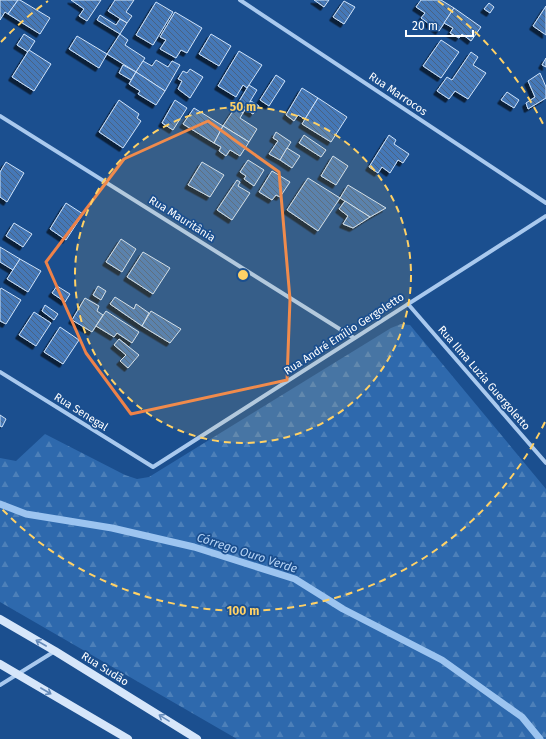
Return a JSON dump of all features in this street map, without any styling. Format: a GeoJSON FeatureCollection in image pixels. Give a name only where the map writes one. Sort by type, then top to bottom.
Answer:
{"type":"FeatureCollection","features":[{"type":"Feature","properties":{"kind":"street","name":"Rua Marrocos"},"geometry":{"type":"LineString","coordinates":[[240,0],[546,203]]}},
{"type":"Feature","properties":{"kind":"street","name":"Rua Mauritânia"},"geometry":{"type":"LineString","coordinates":[[0,116],[354,338]]}},
{"type":"Feature","properties":{"kind":"street","name":"Rua André Emílio Gergoletto"},"geometry":{"type":"LineString","coordinates":[[152,467],[546,216]]}},
{"type":"Feature","properties":{"kind":"street","name":"Rua Ilma Luzia Guergoletto"},"geometry":{"type":"LineString","coordinates":[[408,304],[546,463]]}},
{"type":"Feature","properties":{"kind":"street","name":"Rua Senegal"},"geometry":{"type":"LineString","coordinates":[[0,372],[152,467]]}},
{"type":"Feature","properties":{"kind":"street","name":"Rua Sudão"},"geometry":{"type":"LineString","coordinates":[[0,619],[55,651],[197,739]]}},
{"type":"Feature","properties":{"kind":"street"},"geometry":{"type":"LineString","coordinates":[[0,685],[55,651]]}},
{"type":"Feature","properties":{"kind":"street"},"geometry":{"type":"LineString","coordinates":[[0,664],[128,739]]}},
{"type":"Feature","properties":{"kind":"highlighted area"},"geometry":{"type":"Polygon","coordinates":[[[208,121],[279,172],[290,299],[287,380],[131,414],[86,353],[46,262],[124,159],[208,121]]]}},
{"type":"Feature","properties":{"kind":"green space"},"geometry":{"type":"Polygon","coordinates":[[[401,324],[410,325],[546,489],[546,739],[237,739],[0,602],[0,458],[16,461],[45,434],[125,475],[137,479],[149,477],[391,328],[401,324]]]}},
{"type":"Feature","properties":{"kind":"building"},"geometry":{"type":"Polygon","coordinates":[[[0,0],[18,0],[8,14],[5,12],[0,20],[0,0]]]}},
{"type":"Feature","properties":{"kind":"building"},"geometry":{"type":"Polygon","coordinates":[[[18,0],[50,18],[40,34],[8,14],[18,0]]]}},
{"type":"Feature","properties":{"kind":"building"},"geometry":{"type":"Polygon","coordinates":[[[71,0],[101,0],[87,21],[79,16],[84,9],[71,0]]]}},
{"type":"Feature","properties":{"kind":"building"},"geometry":{"type":"Polygon","coordinates":[[[115,0],[134,0],[126,12],[132,16],[127,23],[108,11],[115,0]]]}},
{"type":"Feature","properties":{"kind":"building"},"geometry":{"type":"Polygon","coordinates":[[[314,0],[329,0],[324,7],[314,0]]]}},
{"type":"Feature","properties":{"kind":"building"},"geometry":{"type":"Polygon","coordinates":[[[421,0],[441,0],[454,8],[439,31],[421,18],[425,13],[416,7],[421,0]]]}},
{"type":"Feature","properties":{"kind":"building"},"geometry":{"type":"Polygon","coordinates":[[[344,1],[355,7],[344,24],[333,17],[344,1]]]}},
{"type":"Feature","properties":{"kind":"building"},"geometry":{"type":"Polygon","coordinates":[[[156,2],[173,12],[153,45],[136,35],[156,2]]]}},
{"type":"Feature","properties":{"kind":"building"},"geometry":{"type":"Polygon","coordinates":[[[489,3],[494,7],[490,13],[484,9],[489,3]]]}},
{"type":"Feature","properties":{"kind":"building"},"geometry":{"type":"Polygon","coordinates":[[[546,6],[546,35],[533,26],[546,6]]]}},
{"type":"Feature","properties":{"kind":"building"},"geometry":{"type":"Polygon","coordinates":[[[454,8],[481,27],[471,41],[462,34],[459,38],[450,33],[453,28],[444,23],[454,8]]]}},
{"type":"Feature","properties":{"kind":"building"},"geometry":{"type":"Polygon","coordinates":[[[175,12],[202,28],[187,53],[181,50],[176,58],[160,49],[166,40],[160,37],[175,12]]]}},
{"type":"Feature","properties":{"kind":"building"},"geometry":{"type":"Polygon","coordinates":[[[100,15],[116,25],[120,19],[127,23],[120,34],[97,20],[100,15]]]}},
{"type":"Feature","properties":{"kind":"building"},"geometry":{"type":"Polygon","coordinates":[[[24,34],[35,41],[28,52],[17,45],[24,34]]]}},
{"type":"Feature","properties":{"kind":"building"},"geometry":{"type":"Polygon","coordinates":[[[120,34],[128,40],[125,45],[145,58],[136,72],[107,54],[120,34]]]}},
{"type":"Feature","properties":{"kind":"building"},"geometry":{"type":"Polygon","coordinates":[[[211,34],[231,46],[219,66],[199,54],[211,34]]]}},
{"type":"Feature","properties":{"kind":"building"},"geometry":{"type":"Polygon","coordinates":[[[77,36],[107,54],[99,68],[69,49],[77,36]]]}},
{"type":"Feature","properties":{"kind":"building"},"geometry":{"type":"Polygon","coordinates":[[[441,40],[459,52],[441,78],[423,66],[441,40]]]}},
{"type":"Feature","properties":{"kind":"building"},"geometry":{"type":"Polygon","coordinates":[[[29,50],[51,64],[34,91],[12,77],[29,50]]]}},
{"type":"Feature","properties":{"kind":"building"},"geometry":{"type":"Polygon","coordinates":[[[239,51],[262,65],[247,88],[243,85],[236,97],[218,86],[239,51]]]}},
{"type":"Feature","properties":{"kind":"building"},"geometry":{"type":"Polygon","coordinates":[[[471,52],[478,57],[473,65],[486,73],[468,99],[455,91],[449,99],[437,91],[447,77],[452,80],[471,52]]]}},
{"type":"Feature","properties":{"kind":"building"},"geometry":{"type":"Polygon","coordinates":[[[546,58],[546,67],[542,65],[546,58]]]}},
{"type":"Feature","properties":{"kind":"building"},"geometry":{"type":"Polygon","coordinates":[[[156,60],[168,67],[172,61],[180,65],[165,91],[136,72],[143,61],[152,66],[156,60]]]}},
{"type":"Feature","properties":{"kind":"building"},"geometry":{"type":"Polygon","coordinates":[[[123,65],[136,72],[131,80],[119,73],[123,65]]]}},
{"type":"Feature","properties":{"kind":"building"},"geometry":{"type":"Polygon","coordinates":[[[190,69],[203,77],[190,98],[178,89],[182,81],[178,79],[183,71],[187,73],[190,69]]]}},
{"type":"Feature","properties":{"kind":"building"},"geometry":{"type":"Polygon","coordinates":[[[136,72],[165,91],[156,105],[138,94],[140,91],[129,84],[136,72]]]}},
{"type":"Feature","properties":{"kind":"building"},"geometry":{"type":"Polygon","coordinates":[[[540,73],[546,87],[546,98],[528,109],[526,103],[535,97],[528,81],[540,73]]]}},
{"type":"Feature","properties":{"kind":"building"},"geometry":{"type":"Polygon","coordinates":[[[276,75],[285,81],[269,106],[260,100],[276,75]]]}},
{"type":"Feature","properties":{"kind":"building"},"geometry":{"type":"Polygon","coordinates":[[[249,85],[257,90],[243,113],[235,108],[249,85]]]}},
{"type":"Feature","properties":{"kind":"building"},"geometry":{"type":"Polygon","coordinates":[[[302,88],[318,98],[305,119],[298,115],[294,121],[286,115],[302,88]]]}},
{"type":"Feature","properties":{"kind":"building"},"geometry":{"type":"Polygon","coordinates":[[[507,92],[519,100],[514,108],[501,100],[507,92]]]}},
{"type":"Feature","properties":{"kind":"building"},"geometry":{"type":"Polygon","coordinates":[[[318,98],[347,117],[331,142],[302,124],[318,98]]]}},
{"type":"Feature","properties":{"kind":"building"},"geometry":{"type":"Polygon","coordinates":[[[119,100],[139,114],[137,118],[141,121],[123,148],[99,132],[119,100]]]}},
{"type":"Feature","properties":{"kind":"building"},"geometry":{"type":"Polygon","coordinates":[[[175,100],[187,108],[173,130],[162,123],[175,100]]]}},
{"type":"Feature","properties":{"kind":"building"},"geometry":{"type":"Polygon","coordinates":[[[251,101],[259,106],[253,114],[245,109],[251,101]]]}},
{"type":"Feature","properties":{"kind":"building"},"geometry":{"type":"Polygon","coordinates":[[[194,108],[223,126],[214,143],[183,124],[194,108]]]}},
{"type":"Feature","properties":{"kind":"building"},"geometry":{"type":"Polygon","coordinates":[[[235,108],[243,113],[240,118],[257,129],[249,142],[223,126],[235,108]]]}},
{"type":"Feature","properties":{"kind":"building"},"geometry":{"type":"Polygon","coordinates":[[[223,126],[249,142],[240,156],[230,150],[226,156],[219,151],[221,147],[214,143],[223,126]]]}},
{"type":"Feature","properties":{"kind":"building"},"geometry":{"type":"Polygon","coordinates":[[[276,132],[291,142],[280,160],[269,154],[278,141],[273,138],[276,132]]]}},
{"type":"Feature","properties":{"kind":"building"},"geometry":{"type":"Polygon","coordinates":[[[304,135],[326,150],[321,157],[299,143],[304,135]]]}},
{"type":"Feature","properties":{"kind":"building"},"geometry":{"type":"Polygon","coordinates":[[[389,135],[396,140],[394,144],[409,154],[403,163],[398,160],[390,173],[382,167],[378,173],[369,167],[389,135]]]}},
{"type":"Feature","properties":{"kind":"building"},"geometry":{"type":"Polygon","coordinates":[[[287,148],[300,156],[292,168],[280,160],[287,148]]]}},
{"type":"Feature","properties":{"kind":"building"},"geometry":{"type":"Polygon","coordinates":[[[333,156],[348,166],[336,185],[321,176],[333,156]]]}},
{"type":"Feature","properties":{"kind":"building"},"geometry":{"type":"Polygon","coordinates":[[[248,160],[264,170],[254,186],[244,179],[246,176],[240,172],[248,160]]]}},
{"type":"Feature","properties":{"kind":"building"},"geometry":{"type":"Polygon","coordinates":[[[6,162],[24,173],[7,202],[0,197],[0,172],[6,162]]]}},
{"type":"Feature","properties":{"kind":"building"},"geometry":{"type":"Polygon","coordinates":[[[202,162],[224,175],[210,197],[188,185],[202,162]]]}},
{"type":"Feature","properties":{"kind":"building"},"geometry":{"type":"Polygon","coordinates":[[[272,171],[290,182],[280,197],[276,195],[272,200],[259,192],[272,171]]]}},
{"type":"Feature","properties":{"kind":"building"},"geometry":{"type":"Polygon","coordinates":[[[308,178],[340,198],[318,231],[287,210],[308,178]]]}},
{"type":"Feature","properties":{"kind":"building"},"geometry":{"type":"Polygon","coordinates":[[[237,180],[240,182],[238,186],[250,193],[232,220],[217,210],[237,180]]]}},
{"type":"Feature","properties":{"kind":"building"},"geometry":{"type":"Polygon","coordinates":[[[348,185],[386,208],[370,217],[340,198],[348,185]]]}},
{"type":"Feature","properties":{"kind":"building"},"geometry":{"type":"Polygon","coordinates":[[[345,201],[370,217],[353,228],[343,224],[348,216],[339,209],[345,201]]]}},
{"type":"Feature","properties":{"kind":"building"},"geometry":{"type":"Polygon","coordinates":[[[66,203],[83,214],[66,240],[50,229],[66,203]]]}},
{"type":"Feature","properties":{"kind":"building"},"geometry":{"type":"Polygon","coordinates":[[[14,223],[32,234],[23,247],[6,236],[14,223]]]}},
{"type":"Feature","properties":{"kind":"building"},"geometry":{"type":"Polygon","coordinates":[[[121,239],[136,249],[122,272],[106,262],[121,239]]]}},
{"type":"Feature","properties":{"kind":"building"},"geometry":{"type":"Polygon","coordinates":[[[0,247],[20,259],[13,270],[0,262],[0,247]]]}},
{"type":"Feature","properties":{"kind":"building"},"geometry":{"type":"Polygon","coordinates":[[[143,252],[170,268],[153,294],[127,277],[143,252]]]}},
{"type":"Feature","properties":{"kind":"building"},"geometry":{"type":"Polygon","coordinates":[[[20,259],[41,271],[28,292],[7,279],[20,259]]]}},
{"type":"Feature","properties":{"kind":"building"},"geometry":{"type":"Polygon","coordinates":[[[57,286],[70,294],[65,302],[52,293],[57,286]]]}},
{"type":"Feature","properties":{"kind":"building"},"geometry":{"type":"Polygon","coordinates":[[[98,286],[106,291],[101,300],[93,295],[98,286]]]}},
{"type":"Feature","properties":{"kind":"building"},"geometry":{"type":"Polygon","coordinates":[[[1,288],[21,300],[6,324],[0,321],[1,288]]]}},
{"type":"Feature","properties":{"kind":"building"},"geometry":{"type":"Polygon","coordinates":[[[115,297],[134,309],[136,304],[149,313],[142,326],[110,304],[115,297]]]}},
{"type":"Feature","properties":{"kind":"building"},"geometry":{"type":"Polygon","coordinates":[[[85,298],[99,306],[97,311],[103,315],[92,332],[72,320],[85,298]]]}},
{"type":"Feature","properties":{"kind":"building"},"geometry":{"type":"Polygon","coordinates":[[[45,305],[58,314],[54,320],[42,311],[45,305]]]}},
{"type":"Feature","properties":{"kind":"building"},"geometry":{"type":"Polygon","coordinates":[[[106,311],[139,332],[132,343],[117,333],[114,337],[96,326],[106,311]]]}},
{"type":"Feature","properties":{"kind":"building"},"geometry":{"type":"Polygon","coordinates":[[[151,311],[181,329],[170,343],[142,326],[151,311]]]}},
{"type":"Feature","properties":{"kind":"building"},"geometry":{"type":"Polygon","coordinates":[[[34,312],[51,323],[36,346],[19,335],[34,312]]]}},
{"type":"Feature","properties":{"kind":"building"},"geometry":{"type":"Polygon","coordinates":[[[60,327],[79,340],[63,364],[44,352],[60,327]]]}},
{"type":"Feature","properties":{"kind":"building"},"geometry":{"type":"Polygon","coordinates":[[[119,339],[139,355],[128,368],[120,361],[126,355],[114,345],[119,339]]]}},
{"type":"Feature","properties":{"kind":"building"},"geometry":{"type":"Polygon","coordinates":[[[0,415],[6,419],[2,427],[0,426],[0,415]]]}},
{"type":"Feature","properties":{"kind":"waterway","name":"Córrego Ouro Verde"},"geometry":{"type":"LineString","coordinates":[[0,504],[26,514],[112,528],[194,547],[295,579],[343,609],[442,660],[522,717],[540,739]]}}]}
